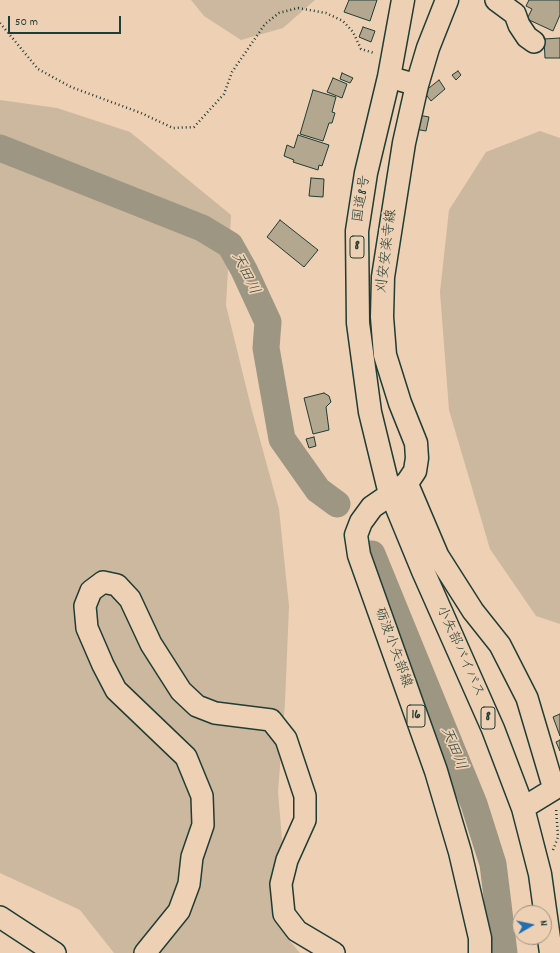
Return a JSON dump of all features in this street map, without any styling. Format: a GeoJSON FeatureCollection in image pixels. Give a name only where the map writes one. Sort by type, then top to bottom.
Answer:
{"type":"FeatureCollection","features":[{"type":"Feature","properties":{"kind":"main road","name":"国道8号"},"geometry":{"type":"LineString","coordinates":[[399,488],[370,412],[358,323],[356,276],[357,231],[366,173],[404,0]]}},
{"type":"Feature","properties":{"kind":"main road","name":"刈安安楽寺線"},"geometry":{"type":"LineString","coordinates":[[399,488],[415,471],[417,458],[416,443],[400,403],[385,355],[382,317],[385,262],[404,143],[417,85],[428,48],[447,0]]}},
{"type":"Feature","properties":{"kind":"main road","name":"小矢部バイパス"},"geometry":{"type":"LineString","coordinates":[[399,488],[423,571],[493,728],[523,808],[540,874],[551,953]]}},
{"type":"Feature","properties":{"kind":"main road","name":"砺波小矢部線"},"geometry":{"type":"LineString","coordinates":[[399,488],[372,507],[361,522],[356,535],[359,555],[436,771],[460,852],[480,938],[480,953]]}},
{"type":"Feature","properties":{"kind":"street"},"geometry":{"type":"LineString","coordinates":[[496,0],[515,14],[519,25],[527,37],[534,42]]}},
{"type":"Feature","properties":{"kind":"street"},"geometry":{"type":"LineString","coordinates":[[390,68],[417,85]]}},
{"type":"Feature","properties":{"kind":"street"},"geometry":{"type":"LineString","coordinates":[[399,488],[438,556],[473,611],[500,645],[527,698],[554,789],[523,808]]}},
{"type":"Feature","properties":{"kind":"street"},"geometry":{"type":"LineString","coordinates":[[145,953],[179,911],[184,898],[189,884],[192,857],[203,825],[202,796],[186,757],[116,690],[104,665],[87,628],[86,606],[91,591],[103,582],[117,586],[130,599],[151,644],[181,691],[197,706],[215,713],[271,720],[286,739],[305,796],[305,820],[287,860],[280,884],[284,914],[297,931],[334,953]]}},
{"type":"Feature","properties":{"kind":"street"},"geometry":{"type":"LineString","coordinates":[[0,917],[56,953]]}},
{"type":"Feature","properties":{"kind":"path"},"geometry":{"type":"LineString","coordinates":[[0,23],[38,69],[71,87],[142,113],[173,128],[194,127],[224,94],[232,72],[265,24],[279,13],[298,8],[326,13],[343,21],[353,32],[361,49],[390,68]]}},
{"type":"Feature","properties":{"kind":"path"},"geometry":{"type":"LineString","coordinates":[[552,853],[558,837],[554,789]]}},
{"type":"Feature","properties":{"kind":"shaded area"},"geometry":{"type":"Polygon","coordinates":[[[191,0],[315,0],[283,28],[241,40],[204,16],[191,0]]]}},
{"type":"Feature","properties":{"kind":"shaded area"},"geometry":{"type":"Polygon","coordinates":[[[0,100],[57,108],[130,132],[231,215],[226,305],[251,407],[279,509],[289,606],[285,703],[278,792],[289,940],[300,953],[114,953],[80,910],[0,873],[0,100]]]}},
{"type":"Feature","properties":{"kind":"shaded area"},"geometry":{"type":"Polygon","coordinates":[[[540,131],[560,138],[560,624],[536,616],[490,549],[449,410],[440,292],[449,210],[486,152],[540,131]]]}},
{"type":"Feature","properties":{"kind":"building"},"geometry":{"type":"Polygon","coordinates":[[[349,0],[377,0],[370,21],[344,12],[349,0]]]}},
{"type":"Feature","properties":{"kind":"building"},"geometry":{"type":"Polygon","coordinates":[[[529,0],[560,0],[560,15],[553,31],[527,19],[532,9],[526,6],[529,0]]]}},
{"type":"Feature","properties":{"kind":"building"},"geometry":{"type":"Polygon","coordinates":[[[363,27],[375,31],[371,42],[359,37],[363,27]]]}},
{"type":"Feature","properties":{"kind":"building"},"geometry":{"type":"Polygon","coordinates":[[[560,38],[560,58],[545,58],[544,39],[560,38]]]}},
{"type":"Feature","properties":{"kind":"building"},"geometry":{"type":"Polygon","coordinates":[[[458,71],[461,75],[456,80],[452,75],[458,71]]]}},
{"type":"Feature","properties":{"kind":"building"},"geometry":{"type":"Polygon","coordinates":[[[342,73],[353,78],[350,83],[340,79],[342,73]]]}},
{"type":"Feature","properties":{"kind":"building"},"geometry":{"type":"Polygon","coordinates":[[[333,78],[347,84],[342,98],[327,92],[333,78]]]}},
{"type":"Feature","properties":{"kind":"building"},"geometry":{"type":"Polygon","coordinates":[[[439,80],[445,89],[431,101],[424,92],[439,80]]]}},
{"type":"Feature","properties":{"kind":"building"},"geometry":{"type":"Polygon","coordinates":[[[313,90],[336,97],[332,112],[335,113],[332,123],[329,123],[323,141],[300,134],[313,90]]]}},
{"type":"Feature","properties":{"kind":"building"},"geometry":{"type":"Polygon","coordinates":[[[418,115],[429,117],[426,131],[415,129],[418,115]]]}},
{"type":"Feature","properties":{"kind":"building"},"geometry":{"type":"Polygon","coordinates":[[[298,135],[329,145],[322,166],[319,165],[318,170],[293,162],[294,160],[284,156],[287,145],[294,148],[298,135]]]}},
{"type":"Feature","properties":{"kind":"building"},"geometry":{"type":"Polygon","coordinates":[[[311,178],[324,179],[323,197],[309,196],[311,178]]]}},
{"type":"Feature","properties":{"kind":"building"},"geometry":{"type":"Polygon","coordinates":[[[280,220],[318,250],[304,267],[267,237],[280,220]]]}},
{"type":"Feature","properties":{"kind":"building"},"geometry":{"type":"Polygon","coordinates":[[[324,393],[329,396],[331,402],[326,407],[329,430],[313,434],[304,398],[324,393]]]}},
{"type":"Feature","properties":{"kind":"building"},"geometry":{"type":"Polygon","coordinates":[[[314,437],[316,446],[309,448],[306,439],[314,437]]]}},
{"type":"Feature","properties":{"kind":"building"},"geometry":{"type":"Polygon","coordinates":[[[560,714],[560,736],[553,717],[560,714]]]}},
{"type":"Feature","properties":{"kind":"building"},"geometry":{"type":"Polygon","coordinates":[[[560,740],[560,751],[556,742],[560,740]]]}},
{"type":"Feature","properties":{"kind":"waterway","name":"天田川"},"geometry":{"type":"LineString","coordinates":[[0,148],[202,228],[230,245],[244,270],[268,322],[266,348],[282,439],[318,490],[337,504]]}},
{"type":"Feature","properties":{"kind":"waterway","name":"天田川"},"geometry":{"type":"LineString","coordinates":[[372,554],[474,804],[493,864],[504,953]]}}]}
